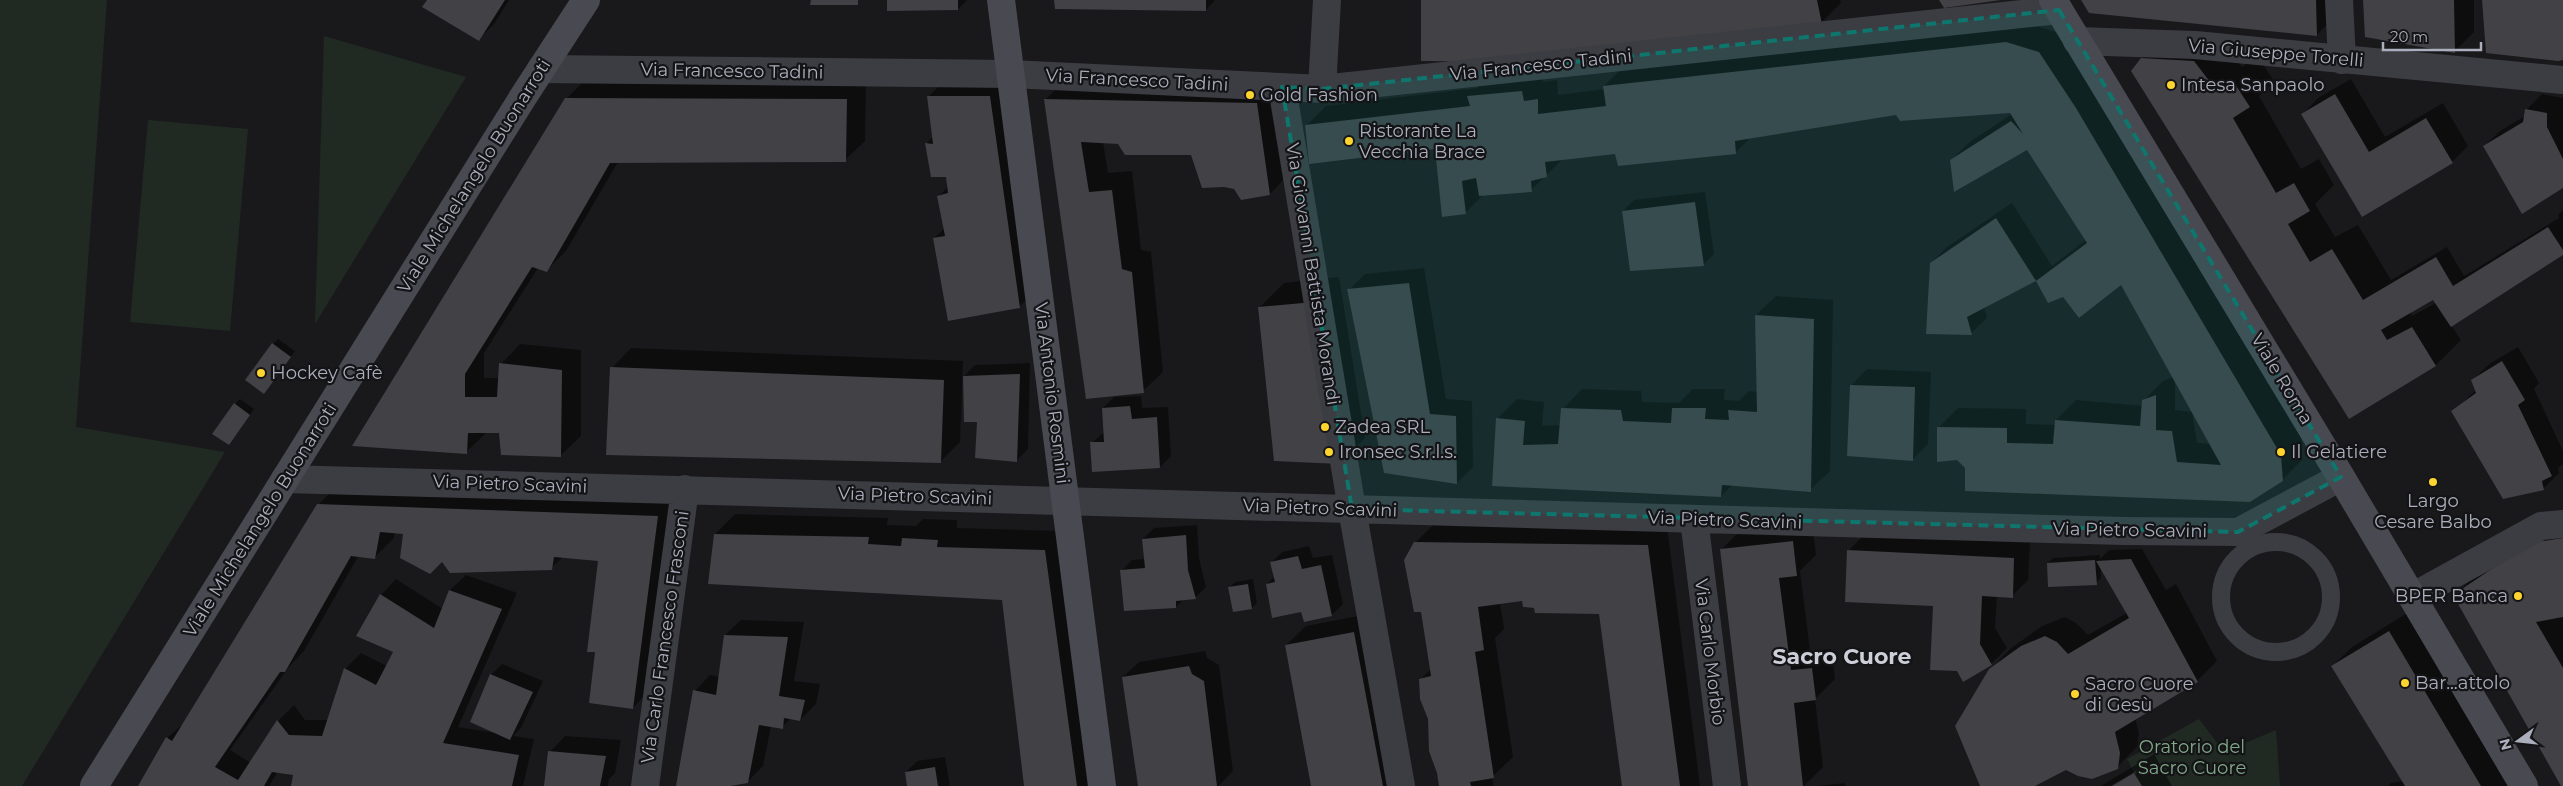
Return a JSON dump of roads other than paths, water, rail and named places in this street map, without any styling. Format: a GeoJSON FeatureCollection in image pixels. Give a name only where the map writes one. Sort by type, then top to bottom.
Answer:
{"type":"FeatureCollection","features":[{"type":"Feature","properties":{"kind":"street","name":"Viale Michelangelo Buonarroti"},"geometry":{"type":"LineString","coordinates":[[94,786],[586,0]]}},
{"type":"Feature","properties":{"kind":"street","name":"Via Antonio Rosmini"},"geometry":{"type":"LineString","coordinates":[[1001,0],[1102,786]]}},
{"type":"Feature","properties":{"kind":"street"},"geometry":{"type":"LineString","coordinates":[[1322,89],[1327,0]]}},
{"type":"Feature","properties":{"kind":"street"},"geometry":{"type":"LineString","coordinates":[[2339,0],[2342,60]]}},
{"type":"Feature","properties":{"kind":"street","name":"Via Francesco Tadini"},"geometry":{"type":"LineString","coordinates":[[542,69],[1011,74],[1322,89],[2056,5]]}},
{"type":"Feature","properties":{"kind":"street","name":"Viale Roma"},"geometry":{"type":"LineString","coordinates":[[2056,5],[2341,477],[2524,786]]}},
{"type":"Feature","properties":{"kind":"street","name":"Via Giuseppe Torelli"},"geometry":{"type":"LineString","coordinates":[[2078,41],[2195,45],[2563,80]]}},
{"type":"Feature","properties":{"kind":"street","name":"Via Giovanni Battista Morandi"},"geometry":{"type":"LineString","coordinates":[[1282,87],[1352,509],[1401,786]]}},
{"type":"Feature","properties":{"kind":"street","name":"Via Pietro Scavini"},"geometry":{"type":"LineString","coordinates":[[285,479],[2124,531],[2241,542],[2341,477]]}},
{"type":"Feature","properties":{"kind":"street","name":"Via Carlo Francesco Frasconi"},"geometry":{"type":"LineString","coordinates":[[646,786],[685,489]]}},
{"type":"Feature","properties":{"kind":"street","name":"Via Carlo Morbio"},"geometry":{"type":"LineString","coordinates":[[1694,519],[1728,786]]}},
{"type":"Feature","properties":{"kind":"street"},"geometry":{"type":"LineString","coordinates":[[2412,597],[2541,526],[2563,524]]}},
{"type":"Feature","properties":{"kind":"lane"},"geometry":{"type":"LineString","coordinates":[[2241,542],[2260,544],[2280,542],[2298,546],[2314,557],[2326,572],[2331,591],[2330,610],[2322,627],[2309,641],[2292,650],[2275,652],[2258,649],[2243,641],[2231,629],[2224,614],[2221,596],[2224,580],[2241,542]]}},
{"type":"Feature","properties":{"kind":"place","name":"Intesa Sanpaolo"},"geometry":{"type":"Point","coordinates":[2171,85]}},
{"type":"Feature","properties":{"kind":"place","name":"Gold Fashion"},"geometry":{"type":"Point","coordinates":[1250,95]}},
{"type":"Feature","properties":{"kind":"place","name":"Ristorante La Vecchia Brace"},"geometry":{"type":"Point","coordinates":[1349,141]}},
{"type":"Feature","properties":{"kind":"place","name":"Hockey Cafè"},"geometry":{"type":"Point","coordinates":[261,373]}},
{"type":"Feature","properties":{"kind":"place","name":"Zadea SRL"},"geometry":{"type":"Point","coordinates":[1325,427]}},
{"type":"Feature","properties":{"kind":"place","name":"Ironsec S.r.l.s."},"geometry":{"type":"Point","coordinates":[1329,452]}},
{"type":"Feature","properties":{"kind":"place","name":"Il Gelatiere"},"geometry":{"type":"Point","coordinates":[2281,452]}},
{"type":"Feature","properties":{"kind":"place","name":"Largo Cesare Balbo"},"geometry":{"type":"Point","coordinates":[2433,482]}},
{"type":"Feature","properties":{"kind":"place","name":"BPER Banca"},"geometry":{"type":"Point","coordinates":[2518,596]}},
{"type":"Feature","properties":{"kind":"place","name":"Bar...attolo"},"geometry":{"type":"Point","coordinates":[2405,683]}},
{"type":"Feature","properties":{"kind":"place","name":"Sacro Cuore di Gesù"},"geometry":{"type":"Point","coordinates":[2075,694]}},
{"type":"Feature","properties":{"kind":"district","name":"Sacro Cuore"},"geometry":{"type":"Point","coordinates":[1842,656]}},
{"type":"Feature","properties":{"kind":"park label","name":"Oratorio del Sacro Cuore"},"geometry":{"type":"Point","coordinates":[2192,758]}}]}
